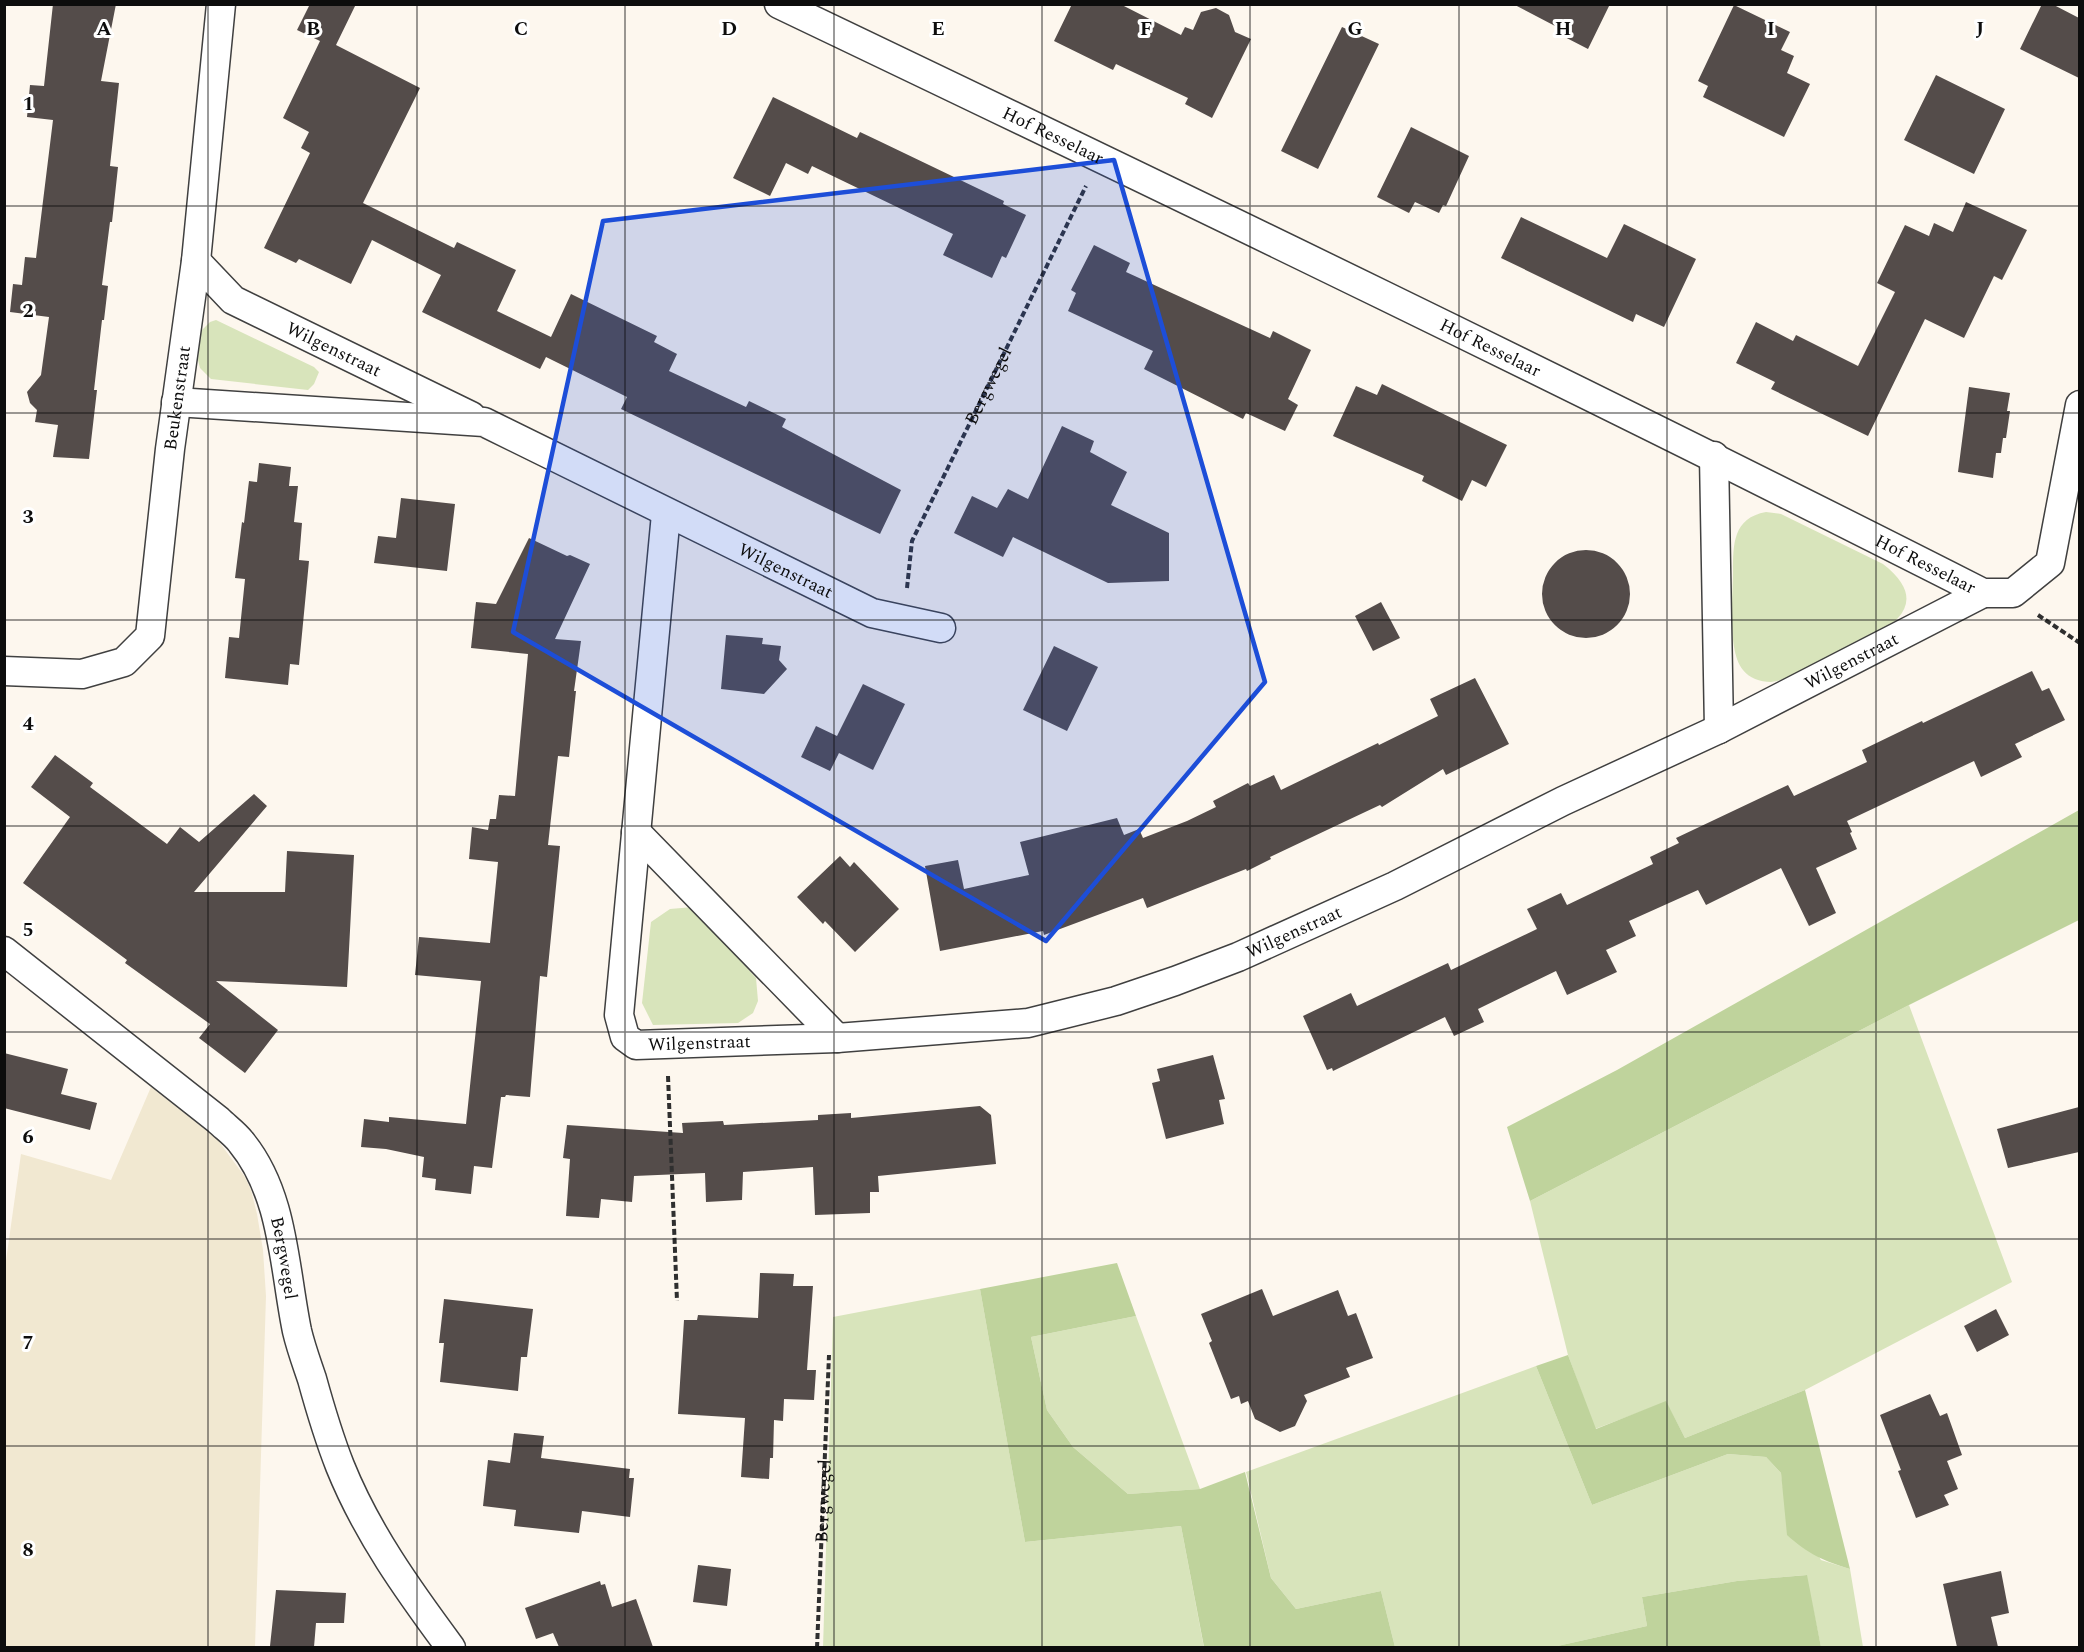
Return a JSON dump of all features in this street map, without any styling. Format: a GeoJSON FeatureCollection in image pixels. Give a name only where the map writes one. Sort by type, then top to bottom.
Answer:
{"type":"FeatureCollection","features":[{"type":"Feature","properties":{"kind":"street","name":"Beukenstraat"},"geometry":{"type":"LineString","coordinates":[[4,671],[82,674],[124,662],[150,636],[176,402],[196,261],[221,4]]}},
{"type":"Feature","properties":{"kind":"street","name":"Hof Resselaar"},"geometry":{"type":"LineString","coordinates":[[779,4],[1100,157],[1714,456],[1983,593],[2013,593]]}},
{"type":"Feature","properties":{"kind":"street","name":"Wilgenstraat"},"geometry":{"type":"LineString","coordinates":[[196,261],[233,300],[484,422],[666,514],[872,613],[941,628]]}},
{"type":"Feature","properties":{"kind":"street","name":"Wilgenstraat"},"geometry":{"type":"LineString","coordinates":[[176,402],[484,422]]}},
{"type":"Feature","properties":{"kind":"street"},"geometry":{"type":"LineString","coordinates":[[2013,593],[2050,563],[2079,405]]}},
{"type":"Feature","properties":{"kind":"street"},"geometry":{"type":"LineString","coordinates":[[1714,456],[1719,729]]}},
{"type":"Feature","properties":{"kind":"street","name":"Wilgenstraat"},"geometry":{"type":"LineString","coordinates":[[666,514],[620,1015],[625,1037],[636,1045],[837,1038],[1028,1023],[1116,1001],[1238,957],[1395,886],[1563,801],[1719,729],[1983,593]]}},
{"type":"Feature","properties":{"kind":"street"},"geometry":{"type":"LineString","coordinates":[[636,832],[837,1038]]}},
{"type":"Feature","properties":{"kind":"street","name":"Bergwegel"},"geometry":{"type":"LineString","coordinates":[[4,951],[218,1120],[241,1140],[256,1163],[269,1191],[277,1220],[298,1334],[340,1466],[363,1518],[404,1585],[451,1647]]}},
{"type":"Feature","properties":{"kind":"path","name":"Bergwegel"},"geometry":{"type":"LineString","coordinates":[[904,621],[912,541],[1100,157]]}},
{"type":"Feature","properties":{"kind":"path"},"geometry":{"type":"LineString","coordinates":[[2013,593],[2028,608],[2079,643]]}},
{"type":"Feature","properties":{"kind":"path"},"geometry":{"type":"LineString","coordinates":[[667,1045],[677,1301]]}},
{"type":"Feature","properties":{"kind":"path","name":"Bergwegel"},"geometry":{"type":"LineString","coordinates":[[816,1647],[829,1355]]}},
{"type":"Feature","properties":{"kind":"highlighted area"},"geometry":{"type":"Polygon","coordinates":[[[1114,160],[1265,682],[1046,941],[513,632],[603,221],[1114,160]]]}},
{"type":"Feature","properties":{"kind":"shaded area"},"geometry":{"type":"Polygon","coordinates":[[[151,1087],[217,1139],[245,1177],[257,1214],[263,1250],[266,1296],[255,1647],[5,1647],[4,1275],[21,1154],[111,1180],[151,1087]]]}},
{"type":"Feature","properties":{"kind":"green space"},"geometry":{"type":"Polygon","coordinates":[[[216,320],[314,367],[319,372],[314,384],[308,390],[211,379],[200,368],[198,360],[201,331],[210,322],[216,320]]]}},
{"type":"Feature","properties":{"kind":"green space"},"geometry":{"type":"Polygon","coordinates":[[[1766,512],[1781,514],[1883,564],[1900,581],[1906,596],[1904,610],[1894,622],[1880,632],[1793,675],[1771,682],[1755,679],[1743,670],[1735,650],[1732,623],[1734,552],[1737,534],[1747,520],[1766,512]]]}},
{"type":"Feature","properties":{"kind":"green space"},"geometry":{"type":"Polygon","coordinates":[[[2079,810],[2079,920],[1530,1201],[1507,1127],[1617,1070],[2079,810]]]}},
{"type":"Feature","properties":{"kind":"green space"},"geometry":{"type":"Polygon","coordinates":[[[693,907],[756,978],[758,1001],[753,1013],[738,1023],[653,1025],[642,1003],[651,922],[670,909],[693,907]]]}},
{"type":"Feature","properties":{"kind":"green space"},"geometry":{"type":"Polygon","coordinates":[[[1909,1005],[2012,1282],[1805,1390],[1685,1438],[1666,1402],[1595,1429],[1568,1355],[1530,1201],[1909,1005]]]}},
{"type":"Feature","properties":{"kind":"green space"},"geometry":{"type":"Polygon","coordinates":[[[1117,1263],[1136,1316],[1031,1337],[1047,1410],[1073,1447],[1128,1494],[1200,1489],[1245,1472],[1271,1578],[1296,1609],[1381,1591],[1395,1647],[1204,1647],[1181,1526],[1025,1542],[980,1289],[1117,1263]]]}},
{"type":"Feature","properties":{"kind":"green space"},"geometry":{"type":"Polygon","coordinates":[[[980,1289],[1025,1542],[1181,1526],[1204,1648],[823,1648],[833,1317],[980,1289]]]}},
{"type":"Feature","properties":{"kind":"green space"},"geometry":{"type":"Polygon","coordinates":[[[1136,1316],[1200,1489],[1128,1494],[1073,1447],[1047,1410],[1031,1337],[1136,1316]]]}},
{"type":"Feature","properties":{"kind":"green space"},"geometry":{"type":"Polygon","coordinates":[[[1568,1355],[1596,1429],[1666,1401],[1685,1438],[1805,1390],[1850,1569],[1817,1556],[1787,1535],[1781,1473],[1766,1457],[1728,1454],[1592,1505],[1536,1366],[1568,1355]]]}},
{"type":"Feature","properties":{"kind":"green space"},"geometry":{"type":"Polygon","coordinates":[[[1536,1366],[1592,1505],[1728,1454],[1766,1457],[1781,1473],[1784,1495],[1821,1560],[1850,1569],[1863,1647],[1821,1647],[1806,1575],[1737,1581],[1642,1597],[1647,1626],[1553,1647],[1395,1647],[1381,1591],[1296,1609],[1271,1578],[1246,1472],[1536,1366]]]}},
{"type":"Feature","properties":{"kind":"green space"},"geometry":{"type":"Polygon","coordinates":[[[1807,1575],[1821,1647],[1553,1647],[1647,1626],[1642,1597],[1737,1581],[1807,1575]]]}},
{"type":"Feature","properties":{"kind":"building"},"geometry":{"type":"Polygon","coordinates":[[[53,4],[116,4],[101,81],[119,83],[110,166],[118,167],[102,285],[108,286],[94,390],[97,390],[89,459],[53,457],[58,425],[35,422],[37,410],[30,403],[27,392],[41,375],[49,317],[10,312],[13,284],[22,285],[25,257],[36,258],[53,120],[27,117],[30,85],[44,86],[53,4]]]}},
{"type":"Feature","properties":{"kind":"building"},"geometry":{"type":"Polygon","coordinates":[[[310,4],[356,4],[336,45],[420,88],[363,203],[454,248],[457,242],[516,270],[497,311],[551,337],[571,294],[657,336],[654,342],[677,354],[669,371],[746,407],[749,401],[786,419],[782,427],[901,490],[880,534],[621,409],[627,397],[546,357],[540,369],[422,312],[441,275],[372,240],[351,284],[299,259],[296,263],[264,248],[310,153],[301,148],[309,132],[283,118],[320,41],[297,30],[310,4]]]}},
{"type":"Feature","properties":{"kind":"building"},"geometry":{"type":"Polygon","coordinates":[[[1072,4],[1120,4],[1181,35],[1185,27],[1193,30],[1201,12],[1216,8],[1229,15],[1235,32],[1251,39],[1212,118],[1185,104],[1188,98],[1116,64],[1113,70],[1054,41],[1072,4]]]}},
{"type":"Feature","properties":{"kind":"building"},"geometry":{"type":"Polygon","coordinates":[[[1513,4],[1610,4],[1588,49],[1555,32],[1557,27],[1513,4]]]}},
{"type":"Feature","properties":{"kind":"building"},"geometry":{"type":"Polygon","coordinates":[[[2042,4],[2052,4],[2079,18],[2079,78],[2020,49],[2042,4]]]}},
{"type":"Feature","properties":{"kind":"building"},"geometry":{"type":"Polygon","coordinates":[[[1734,5],[1790,32],[1781,50],[1794,56],[1787,73],[1810,84],[1784,137],[1703,97],[1708,86],[1698,81],[1734,5]]]}},
{"type":"Feature","properties":{"kind":"building"},"geometry":{"type":"Polygon","coordinates":[[[1342,27],[1379,44],[1318,169],[1281,151],[1342,27]]]}},
{"type":"Feature","properties":{"kind":"building"},"geometry":{"type":"Polygon","coordinates":[[[1936,75],[2005,109],[1974,174],[1904,140],[1936,75]]]}},
{"type":"Feature","properties":{"kind":"building"},"geometry":{"type":"Polygon","coordinates":[[[773,97],[857,138],[860,132],[1004,201],[1003,204],[1026,215],[1006,258],[1002,256],[992,278],[943,255],[953,234],[812,166],[808,174],[786,163],[770,196],[733,178],[773,97]]]}},
{"type":"Feature","properties":{"kind":"building"},"geometry":{"type":"Polygon","coordinates":[[[1411,127],[1469,156],[1446,206],[1443,205],[1439,213],[1415,202],[1409,213],[1377,197],[1411,127]]]}},
{"type":"Feature","properties":{"kind":"building"},"geometry":{"type":"Polygon","coordinates":[[[1966,202],[2027,230],[2002,280],[1994,276],[1964,338],[1925,319],[1868,436],[1771,389],[1775,382],[1736,363],[1756,322],[1793,341],[1796,335],[1858,366],[1895,292],[1877,283],[1905,225],[1929,236],[1934,223],[1953,232],[1966,202]]]}},
{"type":"Feature","properties":{"kind":"building"},"geometry":{"type":"Polygon","coordinates":[[[1521,217],[1607,258],[1624,224],[1696,259],[1664,327],[1636,314],[1633,322],[1501,258],[1521,217]]]}},
{"type":"Feature","properties":{"kind":"building"},"geometry":{"type":"Polygon","coordinates":[[[1094,245],[1130,263],[1126,272],[1270,338],[1273,331],[1311,350],[1288,399],[1298,405],[1285,431],[1246,413],[1243,419],[1144,369],[1153,351],[1068,311],[1076,293],[1071,290],[1094,245]]]}},
{"type":"Feature","properties":{"kind":"building"},"geometry":{"type":"Polygon","coordinates":[[[1382,384],[1507,445],[1486,487],[1472,480],[1462,501],[1422,481],[1424,476],[1333,436],[1356,386],[1377,395],[1382,384]]]}},
{"type":"Feature","properties":{"kind":"building"},"geometry":{"type":"Polygon","coordinates":[[[1969,387],[2010,393],[2006,438],[2003,438],[2001,453],[1996,453],[1993,478],[1958,472],[1969,387]]]}},
{"type":"Feature","properties":{"kind":"building"},"geometry":{"type":"Polygon","coordinates":[[[1062,426],[1094,441],[1090,452],[1127,472],[1111,505],[1169,533],[1169,581],[1108,583],[1013,537],[1003,557],[954,533],[972,496],[997,508],[1008,489],[1028,499],[1062,426]]]}},
{"type":"Feature","properties":{"kind":"building"},"geometry":{"type":"Polygon","coordinates":[[[259,463],[291,467],[289,486],[298,486],[294,522],[302,523],[299,560],[309,561],[299,665],[290,664],[288,685],[225,678],[229,637],[239,638],[245,579],[235,578],[249,481],[257,482],[259,463]]]}},
{"type":"Feature","properties":{"kind":"building"},"geometry":{"type":"Polygon","coordinates":[[[401,498],[455,504],[447,571],[374,563],[378,536],[396,538],[401,498]]]}},
{"type":"Feature","properties":{"kind":"building"},"geometry":{"type":"Polygon","coordinates":[[[529,538],[590,564],[555,639],[581,641],[574,691],[576,691],[569,757],[558,756],[548,845],[560,846],[547,977],[540,976],[530,1097],[506,1095],[501,1097],[492,1168],[474,1166],[471,1194],[435,1190],[436,1179],[422,1177],[424,1157],[386,1149],[361,1147],[364,1119],[389,1122],[389,1117],[466,1124],[481,981],[415,975],[419,937],[490,943],[498,862],[469,859],[472,827],[488,830],[490,819],[496,819],[499,795],[515,796],[528,654],[471,648],[476,602],[496,604],[529,538]]]}},
{"type":"Feature","properties":{"kind":"building"},"geometry":{"type":"Polygon","coordinates":[[[1586,550],[1611,557],[1623,569],[1630,594],[1623,619],[1611,631],[1586,638],[1561,631],[1549,619],[1542,594],[1549,569],[1561,557],[1586,550]]]}},
{"type":"Feature","properties":{"kind":"building"},"geometry":{"type":"Polygon","coordinates":[[[1381,602],[1400,638],[1373,651],[1355,616],[1381,602]]]}},
{"type":"Feature","properties":{"kind":"building"},"geometry":{"type":"Polygon","coordinates":[[[726,635],[763,638],[762,644],[781,646],[779,660],[787,669],[764,694],[721,689],[726,635]]]}},
{"type":"Feature","properties":{"kind":"building"},"geometry":{"type":"Polygon","coordinates":[[[1054,646],[1098,667],[1067,731],[1023,710],[1054,646]]]}},
{"type":"Feature","properties":{"kind":"building"},"geometry":{"type":"Polygon","coordinates":[[[2032,671],[2042,691],[2049,688],[2065,720],[2015,744],[2022,757],[1981,777],[1974,761],[1847,821],[1857,849],[1816,868],[1836,913],[1809,926],[1781,868],[1706,905],[1698,890],[1629,921],[1636,936],[1606,950],[1617,972],[1567,995],[1556,971],[1478,1009],[1484,1022],[1454,1036],[1445,1017],[1333,1071],[1332,1068],[1327,1070],[1303,1016],[1351,993],[1357,1006],[1448,963],[1451,970],[1537,929],[1527,909],[1561,893],[1567,905],[1653,864],[1650,857],[1679,843],[1676,838],[1788,785],[1794,796],[1867,762],[1862,750],[2032,671]]]}},
{"type":"Feature","properties":{"kind":"building"},"geometry":{"type":"Polygon","coordinates":[[[1475,678],[1509,744],[1446,775],[1443,769],[1382,807],[1380,805],[1270,857],[1271,859],[1247,871],[1246,869],[1147,908],[1143,898],[1044,935],[1043,931],[940,951],[925,866],[958,860],[964,889],[1029,875],[1020,842],[1117,818],[1124,835],[1139,829],[1143,838],[1216,807],[1213,801],[1248,783],[1250,786],[1274,775],[1281,790],[1378,743],[1379,745],[1438,716],[1430,699],[1475,678]]]}},
{"type":"Feature","properties":{"kind":"building"},"geometry":{"type":"Polygon","coordinates":[[[863,684],[905,704],[873,770],[839,753],[830,771],[801,757],[816,726],[837,736],[863,684]]]}},
{"type":"Feature","properties":{"kind":"building"},"geometry":{"type":"Polygon","coordinates":[[[55,755],[93,783],[90,787],[167,844],[180,827],[199,842],[254,794],[267,806],[194,892],[285,892],[287,851],[354,855],[347,987],[216,981],[278,1030],[245,1073],[199,1038],[210,1024],[125,963],[127,960],[23,883],[70,817],[31,787],[55,755]]]}},
{"type":"Feature","properties":{"kind":"building"},"geometry":{"type":"Polygon","coordinates":[[[840,856],[850,867],[854,862],[899,909],[855,952],[825,921],[823,924],[797,897],[840,856]]]}},
{"type":"Feature","properties":{"kind":"building"},"geometry":{"type":"Polygon","coordinates":[[[4,1053],[68,1069],[61,1094],[97,1103],[90,1130],[4,1108],[4,1053]]]}},
{"type":"Feature","properties":{"kind":"building"},"geometry":{"type":"Polygon","coordinates":[[[1213,1055],[1225,1099],[1219,1100],[1224,1124],[1166,1139],[1152,1083],[1160,1081],[1157,1069],[1213,1055]]]}},
{"type":"Feature","properties":{"kind":"building"},"geometry":{"type":"Polygon","coordinates":[[[980,1106],[991,1115],[996,1164],[878,1176],[879,1192],[870,1192],[870,1213],[815,1215],[813,1167],[743,1172],[742,1200],[706,1202],[705,1173],[634,1176],[632,1202],[601,1199],[599,1218],[566,1216],[570,1159],[563,1158],[567,1125],[683,1133],[682,1123],[723,1121],[724,1125],[818,1120],[818,1115],[851,1113],[851,1118],[980,1106]]]}},
{"type":"Feature","properties":{"kind":"building"},"geometry":{"type":"Polygon","coordinates":[[[2079,1107],[2079,1152],[2008,1168],[1997,1129],[2079,1107]]]}},
{"type":"Feature","properties":{"kind":"building"},"geometry":{"type":"Polygon","coordinates":[[[760,1273],[794,1274],[793,1286],[813,1286],[807,1370],[816,1370],[814,1400],[784,1399],[783,1421],[774,1420],[773,1458],[770,1458],[769,1479],[741,1477],[745,1418],[678,1414],[684,1320],[697,1320],[698,1315],[758,1318],[760,1273]]]}},
{"type":"Feature","properties":{"kind":"building"},"geometry":{"type":"Polygon","coordinates":[[[1262,1289],[1273,1316],[1338,1290],[1348,1316],[1356,1313],[1373,1358],[1346,1368],[1350,1377],[1304,1395],[1307,1401],[1295,1426],[1280,1432],[1255,1419],[1248,1401],[1241,1404],[1239,1396],[1231,1399],[1209,1343],[1212,1341],[1201,1314],[1262,1289]]]}},
{"type":"Feature","properties":{"kind":"building"},"geometry":{"type":"Polygon","coordinates":[[[444,1299],[533,1309],[527,1357],[521,1357],[518,1391],[440,1382],[444,1343],[439,1343],[444,1299]]]}},
{"type":"Feature","properties":{"kind":"building"},"geometry":{"type":"Polygon","coordinates":[[[1996,1309],[2009,1335],[1977,1352],[1964,1326],[1996,1309]]]}},
{"type":"Feature","properties":{"kind":"building"},"geometry":{"type":"Polygon","coordinates":[[[1930,1394],[1940,1416],[1947,1413],[1962,1455],[1947,1461],[1958,1489],[1944,1495],[1949,1505],[1916,1518],[1880,1415],[1930,1394]]]}},
{"type":"Feature","properties":{"kind":"building"},"geometry":{"type":"Polygon","coordinates":[[[514,1433],[544,1436],[541,1458],[630,1469],[629,1478],[634,1478],[630,1517],[582,1511],[579,1533],[514,1526],[516,1510],[483,1506],[488,1460],[510,1463],[514,1433]]]}},
{"type":"Feature","properties":{"kind":"building"},"geometry":{"type":"Polygon","coordinates":[[[698,1565],[731,1569],[727,1606],[693,1602],[698,1565]]]}},
{"type":"Feature","properties":{"kind":"building"},"geometry":{"type":"Polygon","coordinates":[[[2001,1571],[2009,1613],[1991,1617],[1998,1647],[1957,1647],[1943,1584],[2001,1571]]]}},
{"type":"Feature","properties":{"kind":"building"},"geometry":{"type":"Polygon","coordinates":[[[600,1581],[601,1585],[605,1584],[612,1607],[636,1599],[653,1647],[559,1647],[553,1633],[536,1639],[525,1608],[600,1581]]]}},
{"type":"Feature","properties":{"kind":"building"},"geometry":{"type":"Polygon","coordinates":[[[276,1590],[346,1593],[344,1623],[316,1623],[314,1647],[270,1646],[276,1590]]]}}]}
